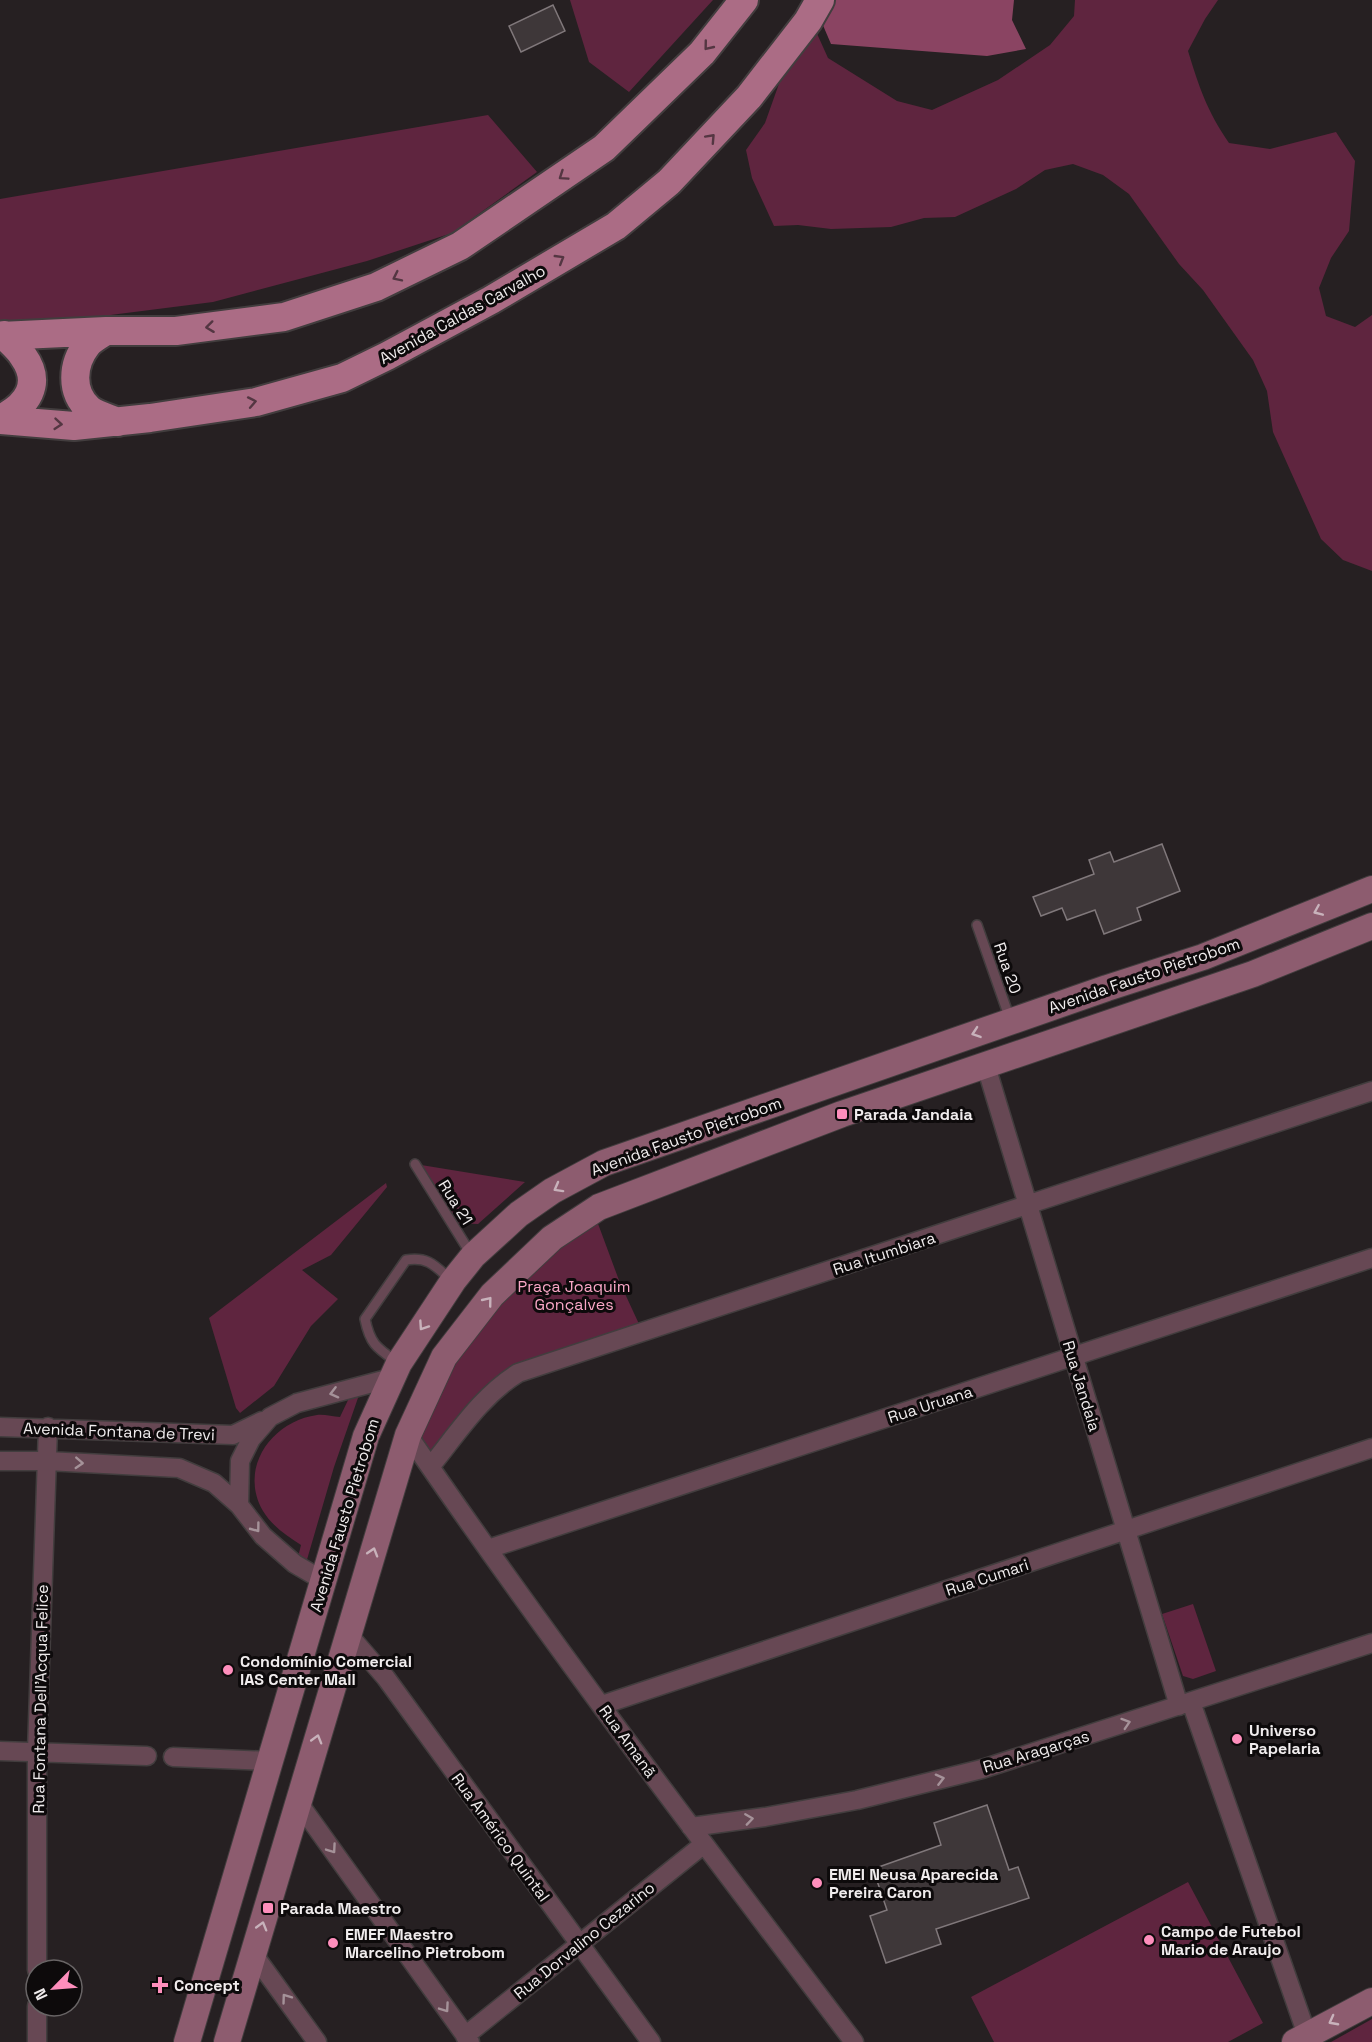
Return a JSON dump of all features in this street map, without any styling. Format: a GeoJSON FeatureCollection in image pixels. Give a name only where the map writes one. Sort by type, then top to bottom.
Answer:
{"type":"FeatureCollection","features":[{"type":"Feature","properties":{"kind":"main road"},"geometry":{"type":"LineString","coordinates":[[2,336],[106,331],[176,331],[284,317],[376,287],[460,246],[604,148],[702,53],[744,0]]}},
{"type":"Feature","properties":{"kind":"main road","name":"Avenida Caldas Carvalho"},"geometry":{"type":"LineString","coordinates":[[0,419],[74,426],[119,422],[256,402],[342,378],[491,300],[616,226],[669,182],[749,97],[808,21],[820,0]]}},
{"type":"Feature","properties":{"kind":"main road"},"geometry":{"type":"LineString","coordinates":[[106,331],[88,344],[79,358],[74,381],[81,400],[90,410],[119,422]]}},
{"type":"Feature","properties":{"kind":"main road"},"geometry":{"type":"LineString","coordinates":[[0,419],[15,412],[28,398],[33,376],[23,356],[2,336]]}},
{"type":"Feature","properties":{"kind":"main road","name":"Avenida Fausto Pietrobom"},"geometry":{"type":"LineString","coordinates":[[187,2042],[366,1436],[395,1371],[453,1281],[472,1256],[519,1214],[552,1191],[604,1163],[1011,1021],[1203,957],[1372,889]]}},
{"type":"Feature","properties":{"kind":"main road","name":"Avenida Fausto Pietrobom"},"geometry":{"type":"LineString","coordinates":[[227,2042],[408,1435],[444,1357],[492,1295],[552,1238],[599,1207],[842,1114],[1253,975],[1372,926]]}},
{"type":"Feature","properties":{"kind":"main road"},"geometry":{"type":"LineString","coordinates":[[1301,2039],[1372,2001]]}},
{"type":"Feature","properties":{"kind":"street","name":"Rua Jandaia"},"geometry":{"type":"LineString","coordinates":[[986,1066],[1126,1531],[1301,2039]]}},
{"type":"Feature","properties":{"kind":"street","name":"Rua Itumbiara"},"geometry":{"type":"LineString","coordinates":[[430,1467],[488,1396],[518,1373],[1372,1091]]}},
{"type":"Feature","properties":{"kind":"street","name":"Rua Uruana"},"geometry":{"type":"LineString","coordinates":[[488,1549],[1372,1258]]}},
{"type":"Feature","properties":{"kind":"street","name":"Avenida Fontana de Trevi"},"geometry":{"type":"LineString","coordinates":[[0,1427],[233,1435],[297,1403],[395,1371]]}},
{"type":"Feature","properties":{"kind":"street","name":"Avenida Fontana de Trevi"},"geometry":{"type":"LineString","coordinates":[[239,1504],[240,1461],[251,1439],[270,1417]]}},
{"type":"Feature","properties":{"kind":"street","name":"Rua Fontana Dell'Acqua Felice"},"geometry":{"type":"LineString","coordinates":[[37,1958],[37,1751],[48,1427]]}},
{"type":"Feature","properties":{"kind":"street","name":"Rua Amanã"},"geometry":{"type":"LineString","coordinates":[[408,1435],[488,1549],[691,1827],[854,2042]]}},
{"type":"Feature","properties":{"kind":"street","name":"Rua Cumari"},"geometry":{"type":"LineString","coordinates":[[602,1705],[1372,1448]]}},
{"type":"Feature","properties":{"kind":"street","name":"Avenida Fontana de Trevi"},"geometry":{"type":"LineString","coordinates":[[0,1461],[47,1461],[179,1468],[214,1484],[239,1504],[263,1536],[295,1564],[324,1581]]}},
{"type":"Feature","properties":{"kind":"street","name":"Rua Américo Quintal"},"geometry":{"type":"LineString","coordinates":[[348,1634],[386,1678],[651,2042]]}},
{"type":"Feature","properties":{"kind":"street","name":"Rua Aragarças"},"geometry":{"type":"LineString","coordinates":[[691,1827],[765,1817],[857,1800],[982,1769],[1372,1644]]}},
{"type":"Feature","properties":{"kind":"street"},"geometry":{"type":"LineString","coordinates":[[0,1750],[147,1756]]}},
{"type":"Feature","properties":{"kind":"street"},"geometry":{"type":"LineString","coordinates":[[172,1757],[270,1761]]}},
{"type":"Feature","properties":{"kind":"street"},"geometry":{"type":"LineString","coordinates":[[298,1802],[467,2039]]}},
{"type":"Feature","properties":{"kind":"street","name":"Rua Dorvalino Cezarino"},"geometry":{"type":"LineString","coordinates":[[467,2039],[579,1944],[704,1844]]}},
{"type":"Feature","properties":{"kind":"street"},"geometry":{"type":"LineString","coordinates":[[254,1955],[317,2042]]}},
{"type":"Feature","properties":{"kind":"street"},"geometry":{"type":"LineString","coordinates":[[37,2018],[37,2042]]}},
{"type":"Feature","properties":{"kind":"lane","name":"Rua 20"},"geometry":{"type":"LineString","coordinates":[[977,925],[1011,1021]]}},
{"type":"Feature","properties":{"kind":"lane","name":"Rua 21"},"geometry":{"type":"LineString","coordinates":[[415,1164],[472,1256]]}},
{"type":"Feature","properties":{"kind":"lane"},"geometry":{"type":"LineString","coordinates":[[395,1371],[375,1346],[368,1333],[365,1319],[406,1260],[419,1258],[429,1261],[453,1281]]}},
{"type":"Feature","properties":{"kind":"green space"},"geometry":{"type":"Polygon","coordinates":[[[570,0],[713,0],[629,92],[589,62],[570,0]]]}},
{"type":"Feature","properties":{"kind":"green space"},"geometry":{"type":"Polygon","coordinates":[[[1075,0],[1218,0],[1188,51],[1204,98],[1229,143],[1270,149],[1336,132],[1355,161],[1349,231],[1331,258],[1319,288],[1326,316],[1355,327],[1372,315],[1372,571],[1343,560],[1321,539],[1273,432],[1267,391],[1253,360],[1203,290],[1179,264],[1129,194],[1103,175],[1073,164],[1045,170],[1016,189],[955,217],[924,218],[891,227],[831,229],[798,225],[774,226],[752,178],[746,150],[765,123],[791,50],[814,27],[828,58],[897,101],[932,110],[998,80],[1050,45],[1074,16],[1075,0]]]}},
{"type":"Feature","properties":{"kind":"green space"},"geometry":{"type":"Polygon","coordinates":[[[488,115],[537,172],[452,233],[367,261],[213,302],[0,329],[0,199],[488,115]]]}},
{"type":"Feature","properties":{"kind":"green space"},"geometry":{"type":"Polygon","coordinates":[[[415,1164],[525,1182],[478,1224],[452,1223],[415,1164]]]}},
{"type":"Feature","properties":{"kind":"green space"},"geometry":{"type":"Polygon","coordinates":[[[386,1183],[387,1187],[331,1255],[302,1270],[338,1299],[311,1326],[274,1386],[240,1413],[236,1408],[209,1318],[386,1183]]]}},
{"type":"Feature","properties":{"kind":"green space","name":"Praça Joaquim Gonçalves"},"geometry":{"type":"Polygon","coordinates":[[[597,1221],[620,1283],[639,1324],[514,1366],[430,1457],[415,1435],[454,1360],[537,1264],[597,1221]]]}},
{"type":"Feature","properties":{"kind":"green space"},"geometry":{"type":"Polygon","coordinates":[[[359,1395],[334,1467],[306,1563],[298,1557],[301,1545],[275,1526],[263,1511],[256,1495],[257,1463],[264,1449],[286,1426],[317,1415],[340,1417],[349,1398],[359,1395]]]}},
{"type":"Feature","properties":{"kind":"green space"},"geometry":{"type":"Polygon","coordinates":[[[1193,1604],[1216,1671],[1193,1679],[1183,1676],[1162,1614],[1193,1604]]]}},
{"type":"Feature","properties":{"kind":"green space","name":"Campo de Futebol Mario de Araujo"},"geometry":{"type":"Polygon","coordinates":[[[1188,1882],[1263,2023],[1228,2042],[994,2042],[971,1997],[1188,1882]]]}},
{"type":"Feature","properties":{"kind":"green space"},"geometry":{"type":"Polygon","coordinates":[[[1372,2019],[1372,2042],[1331,2042],[1372,2019]]]}},
{"type":"Feature","properties":{"kind":"shaded area"},"geometry":{"type":"Polygon","coordinates":[[[830,0],[1014,0],[1012,20],[1026,49],[987,56],[831,44],[819,16],[830,0]]]}},
{"type":"Feature","properties":{"kind":"building"},"geometry":{"type":"Polygon","coordinates":[[[553,5],[565,31],[521,52],[509,26],[553,5]]]}},
{"type":"Feature","properties":{"kind":"building"},"geometry":{"type":"Polygon","coordinates":[[[1162,844],[1180,891],[1137,908],[1141,920],[1104,934],[1095,910],[1067,920],[1062,908],[1041,916],[1033,897],[1094,874],[1089,860],[1110,852],[1114,862],[1162,844]]]}},
{"type":"Feature","properties":{"kind":"building"},"geometry":{"type":"Polygon","coordinates":[[[987,1805],[1009,1870],[1018,1867],[1029,1898],[936,1929],[941,1944],[886,1963],[870,1916],[887,1910],[873,1869],[941,1845],[934,1823],[987,1805]]]}},
{"type":"Feature","properties":{"kind":"place","name":"Parada Jandaia"},"geometry":{"type":"Point","coordinates":[842,1114]}},
{"type":"Feature","properties":{"kind":"place","name":"Condomínio Comercial IAS Center Mall"},"geometry":{"type":"Point","coordinates":[228,1670]}},
{"type":"Feature","properties":{"kind":"place","name":"Universo Papelaria"},"geometry":{"type":"Point","coordinates":[1237,1739]}},
{"type":"Feature","properties":{"kind":"place","name":"EMEI Neusa Aparecida Pereira Caron"},"geometry":{"type":"Point","coordinates":[817,1883]}},
{"type":"Feature","properties":{"kind":"place","name":"Parada Maestro"},"geometry":{"type":"Point","coordinates":[268,1908]}},
{"type":"Feature","properties":{"kind":"place","name":"Campo de Futebol Mario de Araujo"},"geometry":{"type":"Point","coordinates":[1149,1940]}},
{"type":"Feature","properties":{"kind":"place","name":"EMEF Maestro Marcelino Pietrobom"},"geometry":{"type":"Point","coordinates":[333,1943]}},
{"type":"Feature","properties":{"kind":"place","name":"Concept"},"geometry":{"type":"Point","coordinates":[160,1985]}}]}
